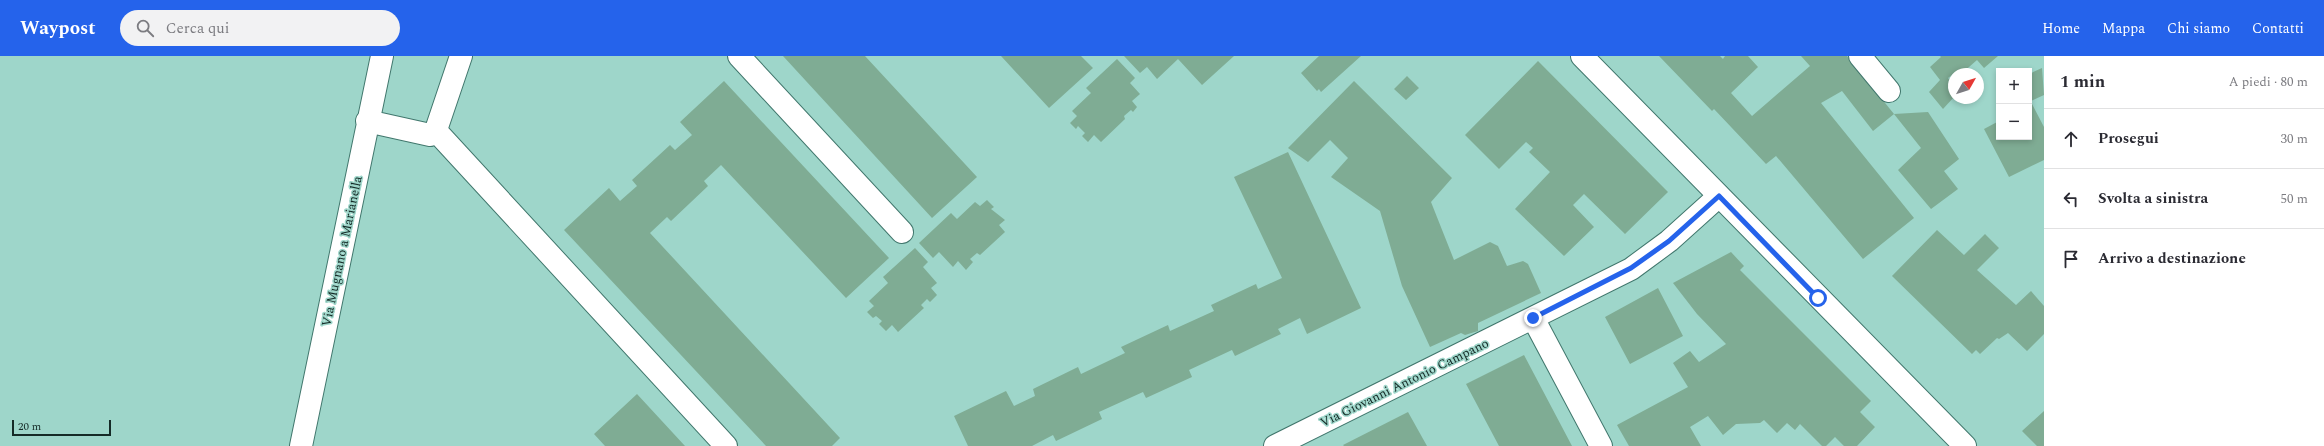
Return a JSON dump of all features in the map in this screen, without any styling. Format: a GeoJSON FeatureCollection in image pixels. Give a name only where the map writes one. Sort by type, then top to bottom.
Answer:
{"type":"FeatureCollection","features":[{"type":"Feature","properties":{"kind":"main road","name":"Via Mugnano a Marianella"},"geometry":{"type":"LineString","coordinates":[[306,443],[367,121],[382,56]]}},
{"type":"Feature","properties":{"kind":"main road"},"geometry":{"type":"LineString","coordinates":[[367,121],[430,135],[437,132],[461,56]]}},
{"type":"Feature","properties":{"kind":"main road"},"geometry":{"type":"LineString","coordinates":[[739,56],[902,232]]}},
{"type":"Feature","properties":{"kind":"main road"},"geometry":{"type":"LineString","coordinates":[[1582,56],[1965,446]]}},
{"type":"Feature","properties":{"kind":"main road"},"geometry":{"type":"LineString","coordinates":[[1860,56],[1889,91]]}},
{"type":"Feature","properties":{"kind":"main road"},"geometry":{"type":"LineString","coordinates":[[437,132],[726,446]]}},
{"type":"Feature","properties":{"kind":"main road","name":"Via Giovanni Antonio Campano"},"geometry":{"type":"LineString","coordinates":[[1275,446],[1631,268],[1669,241],[1719,196]]}},
{"type":"Feature","properties":{"kind":"main road"},"geometry":{"type":"LineString","coordinates":[[1533,318],[1601,446]]}},
{"type":"Feature","properties":{"kind":"building"},"geometry":{"type":"Polygon","coordinates":[[[783,56],[865,56],[977,177],[932,218],[783,56]]]}},
{"type":"Feature","properties":{"kind":"building"},"geometry":{"type":"Polygon","coordinates":[[[1001,56],[1081,56],[1093,68],[1049,108],[1001,56]]]}},
{"type":"Feature","properties":{"kind":"building"},"geometry":{"type":"Polygon","coordinates":[[[1124,56],[1234,56],[1202,85],[1178,59],[1157,79],[1147,67],[1140,73],[1124,56]]]}},
{"type":"Feature","properties":{"kind":"building"},"geometry":{"type":"Polygon","coordinates":[[[1319,56],[1361,56],[1321,92],[1319,89],[1317,91],[1301,73],[1319,56]]]}},
{"type":"Feature","properties":{"kind":"building"},"geometry":{"type":"Polygon","coordinates":[[[1659,56],[1720,56],[1723,59],[1725,56],[1748,56],[1758,67],[1731,93],[1752,116],[1810,66],[1801,56],[1847,56],[1894,114],[1873,131],[1842,91],[1821,103],[1914,218],[1863,259],[1776,156],[1766,164],[1714,109],[1712,111],[1659,56]]]}},
{"type":"Feature","properties":{"kind":"building"},"geometry":{"type":"Polygon","coordinates":[[[1940,56],[1998,56],[1984,68],[1977,60],[1968,68],[1948,68],[1948,104],[1943,109],[1929,92],[1940,80],[1930,67],[1941,57],[1940,56]]]}},
{"type":"Feature","properties":{"kind":"building"},"geometry":{"type":"Polygon","coordinates":[[[1117,59],[1135,78],[1130,83],[1140,94],[1132,101],[1137,107],[1133,112],[1131,110],[1124,116],[1125,119],[1101,142],[1094,135],[1088,142],[1082,136],[1085,133],[1078,126],[1076,129],[1070,123],[1077,116],[1072,111],[1091,93],[1086,88],[1117,59]]]}},
{"type":"Feature","properties":{"kind":"building"},"geometry":{"type":"Polygon","coordinates":[[[1538,61],[1668,192],[1625,234],[1584,194],[1573,205],[1594,227],[1564,256],[1515,209],[1550,172],[1529,152],[1533,148],[1526,142],[1499,169],[1465,135],[1538,61]]]}},
{"type":"Feature","properties":{"kind":"building"},"geometry":{"type":"Polygon","coordinates":[[[2042,68],[2044,95],[2032,101],[2032,73],[2042,68]]]}},
{"type":"Feature","properties":{"kind":"building"},"geometry":{"type":"Polygon","coordinates":[[[1407,76],[1419,88],[1406,100],[1394,89],[1407,76]]]}},
{"type":"Feature","properties":{"kind":"building"},"geometry":{"type":"Polygon","coordinates":[[[724,81],[889,258],[846,298],[721,165],[704,181],[708,186],[671,221],[667,217],[650,233],[840,438],[832,446],[766,446],[564,230],[609,188],[620,201],[637,186],[632,180],[670,145],[675,150],[692,135],[680,122],[724,81]]]}},
{"type":"Feature","properties":{"kind":"building"},"geometry":{"type":"Polygon","coordinates":[[[1354,81],[1452,178],[1431,202],[1454,260],[1490,242],[1498,246],[1507,266],[1523,261],[1528,264],[1541,293],[1478,323],[1478,331],[1465,335],[1461,333],[1430,347],[1402,286],[1380,211],[1331,177],[1348,158],[1330,140],[1308,162],[1288,148],[1354,81]]]}},
{"type":"Feature","properties":{"kind":"building"},"geometry":{"type":"Polygon","coordinates":[[[2032,104],[2044,127],[2044,160],[2009,177],[1984,129],[1996,123],[1996,140],[2032,140],[2032,104]]]}},
{"type":"Feature","properties":{"kind":"building"},"geometry":{"type":"Polygon","coordinates":[[[1928,112],[1959,159],[1944,171],[1958,189],[1931,209],[1898,170],[1921,148],[1894,114],[1928,112]]]}},
{"type":"Feature","properties":{"kind":"building"},"geometry":{"type":"Polygon","coordinates":[[[1288,152],[1361,308],[1307,334],[1300,318],[1278,329],[1281,334],[1235,356],[1232,350],[1189,370],[1192,377],[1146,398],[1143,392],[1099,412],[1102,419],[1056,441],[1053,435],[1032,446],[968,446],[954,416],[1006,391],[1014,406],[1035,396],[1033,389],[1078,367],[1081,374],[1125,353],[1121,347],[1168,325],[1170,331],[1214,311],[1211,305],[1256,284],[1258,289],[1282,278],[1234,177],[1288,152]]]}},
{"type":"Feature","properties":{"kind":"building"},"geometry":{"type":"Polygon","coordinates":[[[987,200],[994,207],[991,209],[1005,220],[999,225],[1005,232],[980,255],[977,253],[970,259],[973,262],[966,270],[958,261],[953,267],[939,252],[933,258],[919,243],[951,213],[957,219],[975,202],[980,206],[987,200]]]}},
{"type":"Feature","properties":{"kind":"building"},"geometry":{"type":"Polygon","coordinates":[[[1937,230],[1964,255],[1985,234],[1999,248],[1977,270],[2016,305],[2031,291],[2044,306],[2044,334],[2027,351],[2008,333],[1999,339],[1997,338],[1980,354],[1976,350],[1972,354],[1892,276],[1937,230]]]}},
{"type":"Feature","properties":{"kind":"building"},"geometry":{"type":"Polygon","coordinates":[[[915,248],[928,262],[923,267],[937,283],[931,288],[937,295],[930,302],[927,299],[921,305],[924,308],[898,332],[892,325],[886,331],[879,324],[882,321],[876,316],[873,318],[867,312],[874,306],[869,301],[888,283],[883,277],[915,248]]]}},
{"type":"Feature","properties":{"kind":"building"},"geometry":{"type":"Polygon","coordinates":[[[1731,252],[1744,266],[1740,270],[1871,401],[1860,412],[1875,427],[1857,446],[1844,446],[1835,437],[1826,446],[1822,446],[1800,424],[1795,430],[1787,423],[1777,433],[1764,420],[1760,423],[1736,424],[1723,435],[1708,416],[1690,427],[1701,446],[1629,446],[1617,425],[1688,387],[1673,363],[1690,351],[1699,362],[1726,344],[1697,314],[1673,283],[1731,252]]]}},
{"type":"Feature","properties":{"kind":"building"},"geometry":{"type":"Polygon","coordinates":[[[1658,288],[1683,336],[1630,364],[1605,317],[1658,288]]]}},
{"type":"Feature","properties":{"kind":"building"},"geometry":{"type":"Polygon","coordinates":[[[1524,355],[1572,446],[1499,446],[1466,384],[1524,355]]]}},
{"type":"Feature","properties":{"kind":"building"},"geometry":{"type":"Polygon","coordinates":[[[637,394],[685,446],[605,446],[594,434],[637,394]]]}},
{"type":"Feature","properties":{"kind":"building"},"geometry":{"type":"Polygon","coordinates":[[[2044,411],[2044,446],[2037,446],[2022,431],[2044,411]]]}},
{"type":"Feature","properties":{"kind":"building"},"geometry":{"type":"Polygon","coordinates":[[[1408,412],[1427,446],[1343,445],[1408,412]]]}},
{"type":"Feature","properties":{"kind":"route"},"geometry":{"type":"LineString","coordinates":[[1533,318],[1631,268],[1669,241],[1719,196],[1818,298]]}}]}
